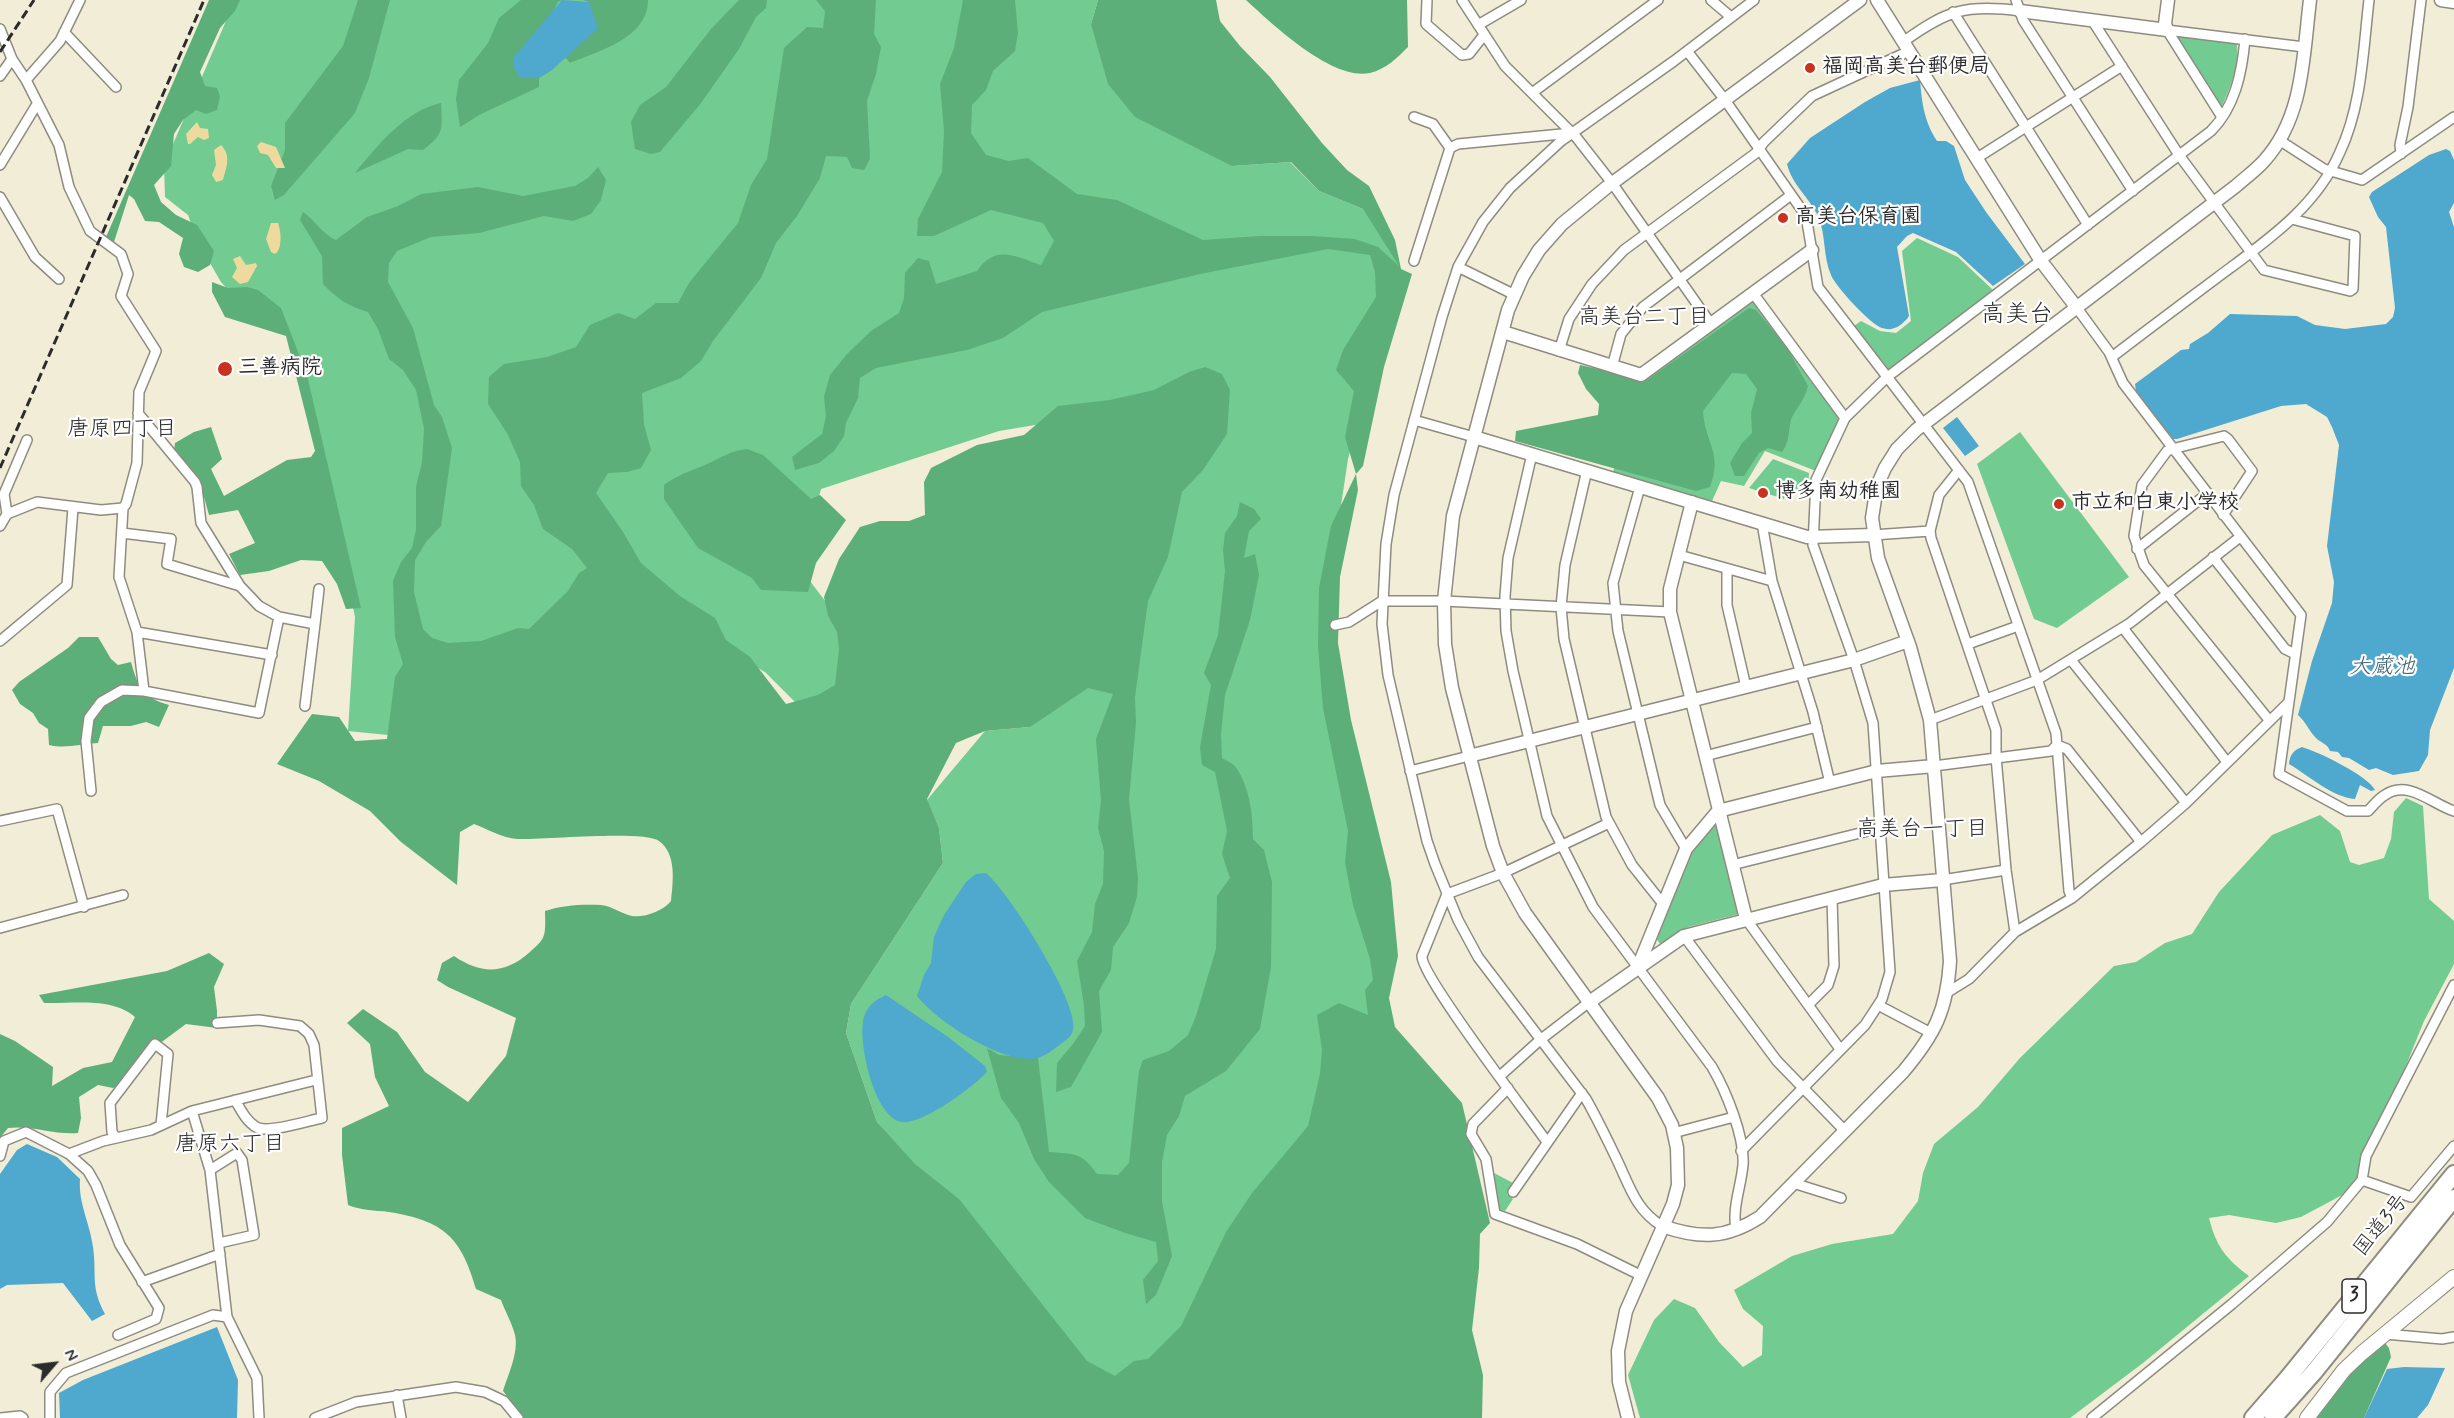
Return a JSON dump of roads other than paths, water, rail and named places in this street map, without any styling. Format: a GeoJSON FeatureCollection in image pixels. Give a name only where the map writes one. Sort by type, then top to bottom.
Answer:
{"type":"FeatureCollection","features":[{"type":"Feature","properties":{"kind":"highway","name":"国道3号"},"geometry":{"type":"LineString","coordinates":[[2253,1418],[2454,1173]]}},
{"type":"Feature","properties":{"kind":"highway","name":"国道3号"},"geometry":{"type":"LineString","coordinates":[[2273,1418],[2314,1372],[2454,1198]]}},
{"type":"Feature","properties":{"kind":"main road"},"geometry":{"type":"LineString","coordinates":[[2307,1418],[2344,1370],[2454,1277]]}},
{"type":"Feature","properties":{"kind":"street"},"geometry":{"type":"LineString","coordinates":[[26,80],[60,41],[80,0]]}},
{"type":"Feature","properties":{"kind":"street"},"geometry":{"type":"LineString","coordinates":[[1427,0],[1426,24],[1462,55],[1469,54],[1484,35]]}},
{"type":"Feature","properties":{"kind":"street"},"geometry":{"type":"LineString","coordinates":[[1462,0],[1505,66],[1572,133],[1612,183],[1711,324]]}},
{"type":"Feature","properties":{"kind":"street"},"geometry":{"type":"LineString","coordinates":[[1478,25],[1521,0]]}},
{"type":"Feature","properties":{"kind":"street"},"geometry":{"type":"LineString","coordinates":[[1532,93],[1658,0]]}},
{"type":"Feature","properties":{"kind":"street"},"geometry":{"type":"LineString","coordinates":[[1712,0],[1731,17]]}},
{"type":"Feature","properties":{"kind":"street"},"geometry":{"type":"LineString","coordinates":[[1754,0],[1572,133],[1510,188],[1483,222],[1458,267],[1442,316],[1394,495],[1386,544],[1382,601],[1382,624],[1388,675],[1427,841],[1447,894],[1478,957],[1582,1094],[1598,1119],[1632,1194],[1642,1210],[1662,1227],[1687,1234],[1714,1236],[1736,1230],[1760,1216],[1903,1072],[1924,1047],[1940,1018],[1948,992],[1950,961],[1930,720],[1908,641],[1878,558],[1873,535],[1872,518],[1877,486],[1885,468],[1897,449],[1923,425],[2214,203],[2264,162],[2290,120],[2299,93],[2310,0]]}},
{"type":"Feature","properties":{"kind":"street"},"geometry":{"type":"LineString","coordinates":[[1628,1418],[1619,1382],[1617,1351],[1626,1311],[1673,1204],[1678,1185],[1679,1166],[1673,1133],[1658,1098],[1525,913],[1503,873],[1452,688],[1443,601],[1453,516],[1503,332],[1523,276],[1539,249],[1562,224],[1612,183],[1860,0]]}},
{"type":"Feature","properties":{"kind":"street"},"geometry":{"type":"LineString","coordinates":[[1877,0],[2041,261],[2112,357],[2123,383],[2301,615],[2279,774],[2347,811],[2368,811],[2385,794],[2399,789],[2413,790],[2438,806],[2454,811]]}},
{"type":"Feature","properties":{"kind":"street"},"geometry":{"type":"LineString","coordinates":[[2168,0],[2165,24],[2167,30],[2222,117]]}},
{"type":"Feature","properties":{"kind":"street"},"geometry":{"type":"LineString","coordinates":[[2112,357],[2282,229],[2318,192],[2340,153],[2358,93],[2369,0]]}},
{"type":"Feature","properties":{"kind":"street"},"geometry":{"type":"LineString","coordinates":[[2402,154],[2400,145],[2406,118],[2421,0]]}},
{"type":"Feature","properties":{"kind":"street"},"geometry":{"type":"LineString","coordinates":[[2441,0],[2454,2]]}},
{"type":"Feature","properties":{"kind":"street"},"geometry":{"type":"LineString","coordinates":[[1559,351],[1569,319],[1592,284],[1624,250],[1759,149],[1812,96],[1906,46],[1926,25],[1953,12],[1979,7],[2018,6],[2092,20],[2304,47]]}},
{"type":"Feature","properties":{"kind":"street"},"geometry":{"type":"LineString","coordinates":[[2018,6],[2023,20],[2133,191]]}},
{"type":"Feature","properties":{"kind":"street"},"geometry":{"type":"LineString","coordinates":[[1953,12],[2088,225]]}},
{"type":"Feature","properties":{"kind":"street"},"geometry":{"type":"LineString","coordinates":[[2092,20],[2179,156],[2264,270],[2350,291],[2353,288],[2355,236],[2292,219]]}},
{"type":"Feature","properties":{"kind":"street"},"geometry":{"type":"LineString","coordinates":[[0,28],[12,58],[26,80],[59,145],[69,187],[90,231],[121,254],[128,274],[121,296],[156,351],[139,392],[137,463],[123,508],[118,577],[137,632],[144,691]]}},
{"type":"Feature","properties":{"kind":"street"},"geometry":{"type":"LineString","coordinates":[[64,32],[116,87]]}},
{"type":"Feature","properties":{"kind":"street"},"geometry":{"type":"LineString","coordinates":[[1742,1151],[1865,1025],[1878,1005],[1890,972],[1873,723],[1854,660],[1813,545],[1816,480],[1845,418],[1886,378],[2211,131],[2222,117],[2239,84],[2245,39]]}},
{"type":"Feature","properties":{"kind":"street"},"geometry":{"type":"LineString","coordinates":[[1687,51],[1725,100],[1806,216],[1818,287],[1968,482],[2056,733],[2069,891],[2072,898]]}},
{"type":"Feature","properties":{"kind":"street"},"geometry":{"type":"LineString","coordinates":[[0,76],[12,58]]}},
{"type":"Feature","properties":{"kind":"street"},"geometry":{"type":"LineString","coordinates":[[1977,158],[2122,66]]}},
{"type":"Feature","properties":{"kind":"street"},"geometry":{"type":"LineString","coordinates":[[0,165],[37,104]]}},
{"type":"Feature","properties":{"kind":"street"},"geometry":{"type":"LineString","coordinates":[[1414,117],[1433,124],[1450,148]]}},
{"type":"Feature","properties":{"kind":"street"},"geometry":{"type":"LineString","coordinates":[[2279,140],[2329,172],[2362,180],[2454,117]]}},
{"type":"Feature","properties":{"kind":"street"},"geometry":{"type":"LineString","coordinates":[[1414,261],[1450,148],[1458,144],[1572,133]]}},
{"type":"Feature","properties":{"kind":"street"},"geometry":{"type":"LineString","coordinates":[[1612,367],[1622,334],[1643,307],[1791,195]]}},
{"type":"Feature","properties":{"kind":"street"},"geometry":{"type":"LineString","coordinates":[[0,197],[35,257],[59,279]]}},
{"type":"Feature","properties":{"kind":"street"},"geometry":{"type":"LineString","coordinates":[[1503,332],[1641,375],[1812,250]]}},
{"type":"Feature","properties":{"kind":"street"},"geometry":{"type":"LineString","coordinates":[[1458,267],[1515,295]]}},
{"type":"Feature","properties":{"kind":"street"},"geometry":{"type":"LineString","coordinates":[[1753,293],[1845,418]]}},
{"type":"Feature","properties":{"kind":"street"},"geometry":{"type":"LineString","coordinates":[[138,413],[195,482],[201,523],[240,586],[259,606],[279,617],[315,624]]}},
{"type":"Feature","properties":{"kind":"street"},"geometry":{"type":"LineString","coordinates":[[1414,420],[1762,524],[1813,537],[1930,531]]}},
{"type":"Feature","properties":{"kind":"street"},"geometry":{"type":"LineString","coordinates":[[2223,515],[2252,471],[2224,436],[2167,450],[2142,485],[2134,536],[2144,565],[2269,720]]}},
{"type":"Feature","properties":{"kind":"street"},"geometry":{"type":"LineString","coordinates":[[7,514],[4,494],[27,440]]}},
{"type":"Feature","properties":{"kind":"street"},"geometry":{"type":"LineString","coordinates":[[1532,454],[1508,558],[1506,631],[1513,671],[1547,816],[1593,907],[1712,1067],[1722,1084],[1734,1117],[1743,1161],[1735,1206],[1736,1230]]}},
{"type":"Feature","properties":{"kind":"street"},"geometry":{"type":"LineString","coordinates":[[1959,470],[1939,495],[1930,531],[1996,730],[1996,757],[2006,870],[2015,932]]}},
{"type":"Feature","properties":{"kind":"street"},"geometry":{"type":"LineString","coordinates":[[1587,471],[1564,565],[1561,607],[1564,639],[1602,802],[1609,823],[1632,865],[1663,904]]}},
{"type":"Feature","properties":{"kind":"street"},"geometry":{"type":"LineString","coordinates":[[1640,486],[1613,583],[1618,631],[1660,805],[1686,849]]}},
{"type":"Feature","properties":{"kind":"street"},"geometry":{"type":"LineString","coordinates":[[2137,549],[2208,493]]}},
{"type":"Feature","properties":{"kind":"street"},"geometry":{"type":"LineString","coordinates":[[0,526],[7,514],[37,502],[101,510],[123,508]]}},
{"type":"Feature","properties":{"kind":"street"},"geometry":{"type":"LineString","coordinates":[[1692,502],[1670,589],[1670,612],[1746,919],[1840,1049]]}},
{"type":"Feature","properties":{"kind":"street"},"geometry":{"type":"LineString","coordinates":[[0,641],[67,585],[73,508]]}},
{"type":"Feature","properties":{"kind":"street"},"geometry":{"type":"LineString","coordinates":[[1762,524],[1761,530],[1772,581],[1817,727],[1830,783]]}},
{"type":"Feature","properties":{"kind":"street"},"geometry":{"type":"LineString","coordinates":[[122,533],[171,539],[167,564],[240,586]]}},
{"type":"Feature","properties":{"kind":"street"},"geometry":{"type":"LineString","coordinates":[[1930,720],[2037,680],[2071,660],[2123,628],[2240,537]]}},
{"type":"Feature","properties":{"kind":"street"},"geometry":{"type":"LineString","coordinates":[[1679,555],[1772,581]]}},
{"type":"Feature","properties":{"kind":"street"},"geometry":{"type":"LineString","coordinates":[[2213,557],[2285,650],[2295,654]]}},
{"type":"Feature","properties":{"kind":"street"},"geometry":{"type":"LineString","coordinates":[[1727,570],[1727,605],[1746,687]]}},
{"type":"Feature","properties":{"kind":"street"},"geometry":{"type":"LineString","coordinates":[[305,706],[319,589]]}},
{"type":"Feature","properties":{"kind":"street"},"geometry":{"type":"LineString","coordinates":[[1335,625],[1349,622],[1382,601],[1443,601],[1670,612]]}},
{"type":"Feature","properties":{"kind":"street"},"geometry":{"type":"LineString","coordinates":[[91,791],[86,741],[89,718],[101,702],[122,690],[144,691],[259,713],[279,617]]}},
{"type":"Feature","properties":{"kind":"street"},"geometry":{"type":"LineString","coordinates":[[1968,644],[2018,626]]}},
{"type":"Feature","properties":{"kind":"street"},"geometry":{"type":"LineString","coordinates":[[2123,628],[2227,762]]}},
{"type":"Feature","properties":{"kind":"street"},"geometry":{"type":"LineString","coordinates":[[137,632],[272,655]]}},
{"type":"Feature","properties":{"kind":"street"},"geometry":{"type":"LineString","coordinates":[[1410,771],[1854,660],[1908,641]]}},
{"type":"Feature","properties":{"kind":"street"},"geometry":{"type":"LineString","coordinates":[[2071,660],[2186,803]]}},
{"type":"Feature","properties":{"kind":"street"},"geometry":{"type":"LineString","coordinates":[[1948,992],[1969,979],[2015,932],[2072,898],[2141,842],[2186,803],[2289,702]]}},
{"type":"Feature","properties":{"kind":"street"},"geometry":{"type":"LineString","coordinates":[[1705,756],[1817,727]]}},
{"type":"Feature","properties":{"kind":"street"},"geometry":{"type":"LineString","coordinates":[[1638,967],[1686,849],[1718,811],[1877,771],[1996,757],[2005,758],[2051,751],[2057,745]]}},
{"type":"Feature","properties":{"kind":"street"},"geometry":{"type":"LineString","coordinates":[[2057,745],[2067,749],[2141,842]]}},
{"type":"Feature","properties":{"kind":"street"},"geometry":{"type":"LineString","coordinates":[[0,821],[57,809],[84,907]]}},
{"type":"Feature","properties":{"kind":"street"},"geometry":{"type":"LineString","coordinates":[[1547,1142],[1439,994],[1423,966],[1422,957],[1447,894],[1503,873],[1609,823]]}},
{"type":"Feature","properties":{"kind":"street"},"geometry":{"type":"LineString","coordinates":[[1732,866],[1880,828]]}},
{"type":"Feature","properties":{"kind":"street"},"geometry":{"type":"LineString","coordinates":[[1500,1077],[1540,1040],[1588,1003],[1684,936],[1883,885],[1942,880],[2006,870]]}},
{"type":"Feature","properties":{"kind":"street"},"geometry":{"type":"LineString","coordinates":[[0,928],[123,895]]}},
{"type":"Feature","properties":{"kind":"street"},"geometry":{"type":"LineString","coordinates":[[1808,1005],[1828,985],[1834,966],[1832,898]]}},
{"type":"Feature","properties":{"kind":"street"},"geometry":{"type":"LineString","coordinates":[[1684,936],[1776,1061],[1845,1131]]}},
{"type":"Feature","properties":{"kind":"street"},"geometry":{"type":"LineString","coordinates":[[2092,1418],[2232,1304],[2327,1222],[2362,1180],[2366,1156],[2454,985]]}},
{"type":"Feature","properties":{"kind":"street"},"geometry":{"type":"LineString","coordinates":[[1878,1005],[1931,1033]]}},
{"type":"Feature","properties":{"kind":"street"},"geometry":{"type":"LineString","coordinates":[[217,1023],[259,1020],[300,1026],[309,1034],[314,1045],[316,1080],[322,1118],[268,1130],[257,1128],[247,1119],[235,1100]]}},
{"type":"Feature","properties":{"kind":"street"},"geometry":{"type":"LineString","coordinates":[[116,1138],[112,1132],[110,1103],[154,1044],[168,1054],[161,1125]]}},
{"type":"Feature","properties":{"kind":"street"},"geometry":{"type":"LineString","coordinates":[[69,1154],[116,1138],[151,1130],[192,1111],[316,1080]]}},
{"type":"Feature","properties":{"kind":"street"},"geometry":{"type":"LineString","coordinates":[[1508,1088],[1473,1124],[1472,1134],[1486,1159],[1495,1214],[1577,1244],[1642,1276]]}},
{"type":"Feature","properties":{"kind":"street"},"geometry":{"type":"LineString","coordinates":[[1513,1192],[1582,1094]]}},
{"type":"Feature","properties":{"kind":"street"},"geometry":{"type":"LineString","coordinates":[[192,1111],[210,1170],[228,1317],[257,1378],[259,1418]]}},
{"type":"Feature","properties":{"kind":"street"},"geometry":{"type":"LineString","coordinates":[[1673,1133],[1734,1117]]}},
{"type":"Feature","properties":{"kind":"street"},"geometry":{"type":"LineString","coordinates":[[0,1156],[2,1141],[27,1132],[69,1154],[88,1171],[120,1245],[159,1308],[156,1319],[118,1335]]}},
{"type":"Feature","properties":{"kind":"street"},"geometry":{"type":"LineString","coordinates":[[2362,1180],[2411,1197],[2454,1146]]}},
{"type":"Feature","properties":{"kind":"street"},"geometry":{"type":"LineString","coordinates":[[210,1170],[237,1153],[242,1160],[254,1235],[219,1243]]}},
{"type":"Feature","properties":{"kind":"street"},"geometry":{"type":"LineString","coordinates":[[1793,1183],[1841,1198]]}},
{"type":"Feature","properties":{"kind":"street"},"geometry":{"type":"LineString","coordinates":[[142,1282],[220,1254]]}},
{"type":"Feature","properties":{"kind":"street"},"geometry":{"type":"LineString","coordinates":[[50,1418],[50,1392],[66,1373],[213,1315],[228,1317]]}},
{"type":"Feature","properties":{"kind":"street"},"geometry":{"type":"LineString","coordinates":[[2385,1334],[2442,1339],[2454,1337]]}},
{"type":"Feature","properties":{"kind":"street"},"geometry":{"type":"LineString","coordinates":[[315,1418],[357,1402],[456,1388],[485,1392],[504,1401],[518,1418]]}},
{"type":"Feature","properties":{"kind":"street"},"geometry":{"type":"LineString","coordinates":[[397,1395],[401,1418]]}},
{"type":"Feature","properties":{"kind":"street"},"geometry":{"type":"LineString","coordinates":[[1,1418],[20,1416],[23,1418]]}},
{"type":"Feature","properties":{"kind":"water"},"geometry":{"type":"Polygon","coordinates":[[[562,0],[589,2],[598,28],[552,70],[539,78],[520,78],[514,67],[514,57],[562,0]]]}},
{"type":"Feature","properties":{"kind":"water"},"geometry":{"type":"Polygon","coordinates":[[[1920,80],[1924,112],[1933,134],[1937,141],[1946,141],[1954,146],[1965,180],[2025,264],[1993,286],[1956,252],[1913,233],[1897,247],[1909,316],[1897,327],[1886,329],[1862,313],[1831,275],[1818,216],[1797,185],[1787,164],[1810,138],[1865,102],[1890,88],[1920,80]]]}},
{"type":"Feature","properties":{"kind":"water","name":"大蔵池"},"geometry":{"type":"Polygon","coordinates":[[[2446,149],[2450,151],[2454,160],[2454,203],[2449,212],[2454,227],[2454,668],[2430,730],[2428,755],[2419,771],[2393,775],[2376,768],[2369,770],[2349,758],[2342,757],[2338,752],[2330,751],[2298,715],[2312,661],[2332,603],[2334,582],[2327,546],[2339,445],[2327,417],[2306,404],[2281,406],[2173,439],[2136,391],[2135,384],[2181,350],[2189,349],[2190,344],[2208,333],[2230,314],[2297,316],[2315,325],[2345,329],[2386,324],[2393,317],[2395,308],[2386,227],[2378,217],[2369,197],[2372,192],[2429,155],[2446,149]]]}},
{"type":"Feature","properties":{"kind":"water"},"geometry":{"type":"Polygon","coordinates":[[[1957,417],[1979,446],[1965,456],[1943,428],[1957,417]]]}},
{"type":"Feature","properties":{"kind":"water"},"geometry":{"type":"Polygon","coordinates":[[[2302,747],[2331,759],[2363,778],[2375,790],[2371,791],[2360,785],[2355,799],[2329,790],[2289,764],[2293,753],[2302,747]]]}},
{"type":"Feature","properties":{"kind":"water"},"geometry":{"type":"Polygon","coordinates":[[[986,873],[1010,901],[1040,948],[1065,997],[1072,1017],[1073,1030],[1069,1037],[1038,1058],[1024,1059],[1008,1055],[972,1039],[939,1017],[917,996],[931,963],[934,937],[944,915],[966,882],[976,874],[986,873]]]}},
{"type":"Feature","properties":{"kind":"water"},"geometry":{"type":"Polygon","coordinates":[[[886,995],[948,1037],[985,1066],[987,1072],[947,1104],[922,1118],[911,1121],[902,1122],[892,1117],[883,1107],[870,1077],[866,1059],[862,1028],[864,1017],[872,1003],[886,995]]]}},
{"type":"Feature","properties":{"kind":"water"},"geometry":{"type":"Polygon","coordinates":[[[27,1144],[57,1157],[80,1179],[82,1205],[93,1247],[97,1296],[105,1314],[92,1321],[63,1283],[7,1285],[0,1289],[0,1174],[17,1150],[27,1144]]]}},
{"type":"Feature","properties":{"kind":"water"},"geometry":{"type":"Polygon","coordinates":[[[217,1327],[238,1380],[237,1418],[60,1418],[59,1393],[83,1380],[217,1327]]]}},
{"type":"Feature","properties":{"kind":"water"},"geometry":{"type":"Polygon","coordinates":[[[2445,1368],[2428,1405],[2417,1418],[2364,1418],[2387,1369],[2445,1368]]]}},
{"type":"Feature","properties":{"kind":"railway"},"geometry":{"type":"LineString","coordinates":[[0,52],[34,0]]}},
{"type":"Feature","properties":{"kind":"railway"},"geometry":{"type":"LineString","coordinates":[[0,468],[204,0]]}},
{"type":"Feature","properties":{"kind":"place","name":"福岡高美台郵便局"},"geometry":{"type":"Point","coordinates":[1810,68]}},
{"type":"Feature","properties":{"kind":"place","name":"高美台保育園"},"geometry":{"type":"Point","coordinates":[1783,218]}},
{"type":"Feature","properties":{"kind":"place","name":"三善病院"},"geometry":{"type":"Point","coordinates":[225,369]}},
{"type":"Feature","properties":{"kind":"place","name":"博多南幼稚園"},"geometry":{"type":"Point","coordinates":[1763,493]}},
{"type":"Feature","properties":{"kind":"place","name":"市立和白東小学校"},"geometry":{"type":"Point","coordinates":[2059,504]}},
{"type":"Feature","properties":{"kind":"district","name":"高美台"},"geometry":{"type":"Point","coordinates":[2017,316]}},
{"type":"Feature","properties":{"kind":"district","name":"高美台二丁目"},"geometry":{"type":"Point","coordinates":[1644,318]}},
{"type":"Feature","properties":{"kind":"district","name":"唐原四丁目"},"geometry":{"type":"Point","coordinates":[122,430]}},
{"type":"Feature","properties":{"kind":"district","name":"高美台一丁目"},"geometry":{"type":"Point","coordinates":[1922,830]}},
{"type":"Feature","properties":{"kind":"district","name":"唐原六丁目"},"geometry":{"type":"Point","coordinates":[230,1145]}}]}
